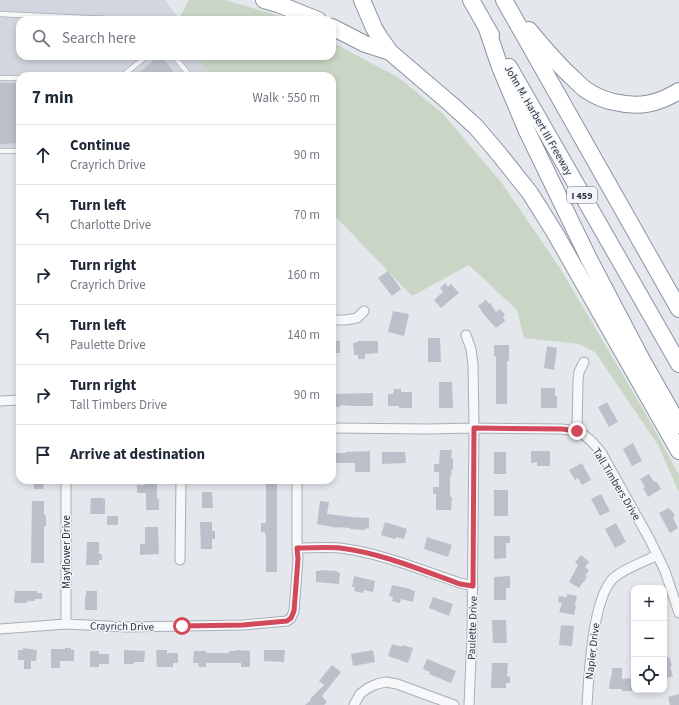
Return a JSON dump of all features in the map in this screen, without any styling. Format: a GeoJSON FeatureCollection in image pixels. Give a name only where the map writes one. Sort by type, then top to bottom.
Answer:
{"type":"FeatureCollection","features":[{"type":"Feature","properties":{"kind":"highway"},"geometry":{"type":"LineString","coordinates":[[264,0],[308,16]]}},
{"type":"Feature","properties":{"kind":"highway"},"geometry":{"type":"LineString","coordinates":[[362,0],[374,28],[390,52],[476,127],[530,193],[555,233],[679,451]]}},
{"type":"Feature","properties":{"kind":"highway","name":"John M. Harbert III Freeway"},"geometry":{"type":"LineString","coordinates":[[471,0],[679,364]]}},
{"type":"Feature","properties":{"kind":"highway"},"geometry":{"type":"LineString","coordinates":[[504,0],[568,74],[586,90],[603,99],[621,104],[637,106],[653,103],[669,97],[679,91]]}},
{"type":"Feature","properties":{"kind":"highway","name":"I 459"},"geometry":{"type":"LineString","coordinates":[[504,0],[679,309]]}},
{"type":"Feature","properties":{"kind":"highway"},"geometry":{"type":"LineString","coordinates":[[486,26],[500,67],[523,122],[569,218],[643,362],[679,425]]}},
{"type":"Feature","properties":{"kind":"highway"},"geometry":{"type":"LineString","coordinates":[[336,29],[365,44],[390,52]]}},
{"type":"Feature","properties":{"kind":"highway"},"geometry":{"type":"LineString","coordinates":[[645,250],[679,302]]}},
{"type":"Feature","properties":{"kind":"street"},"geometry":{"type":"LineString","coordinates":[[336,320],[357,318],[364,311]]}},
{"type":"Feature","properties":{"kind":"street","name":"Paulette Drive"},"geometry":{"type":"LineString","coordinates":[[466,335],[471,349],[473,364],[474,428],[473,586],[469,705]]}},
{"type":"Feature","properties":{"kind":"street"},"geometry":{"type":"LineString","coordinates":[[336,428],[562,429],[577,431],[578,381],[579,372],[584,362]]}},
{"type":"Feature","properties":{"kind":"street"},"geometry":{"type":"LineString","coordinates":[[0,401],[16,400]]}},
{"type":"Feature","properties":{"kind":"street","name":"Tall Timbers Drive"},"geometry":{"type":"LineString","coordinates":[[577,431],[591,441],[601,452],[658,556],[679,613]]}},
{"type":"Feature","properties":{"kind":"street","name":"Mayflower Drive"},"geometry":{"type":"LineString","coordinates":[[66,484],[66,624]]}},
{"type":"Feature","properties":{"kind":"street"},"geometry":{"type":"LineString","coordinates":[[180,560],[181,484]]}},
{"type":"Feature","properties":{"kind":"street"},"geometry":{"type":"LineString","coordinates":[[297,484],[297,548],[340,548],[362,552],[388,558],[460,584],[473,586]]}},
{"type":"Feature","properties":{"kind":"street","name":"Crayrich Drive"},"geometry":{"type":"LineString","coordinates":[[0,629],[66,624],[127,627],[243,625],[287,621],[291,618],[294,611],[298,559],[297,548]]}},
{"type":"Feature","properties":{"kind":"street","name":"Napier Drive"},"geometry":{"type":"LineString","coordinates":[[587,705],[595,624],[605,590],[615,576],[658,556]]}},
{"type":"Feature","properties":{"kind":"street"},"geometry":{"type":"LineString","coordinates":[[354,705],[360,694],[368,688],[386,682],[397,684],[454,705]]}},
{"type":"Feature","properties":{"kind":"lane"},"geometry":{"type":"LineString","coordinates":[[0,14],[44,16]]}},
{"type":"Feature","properties":{"kind":"lane"},"geometry":{"type":"LineString","coordinates":[[127,72],[142,60]]}},
{"type":"Feature","properties":{"kind":"lane"},"geometry":{"type":"LineString","coordinates":[[177,60],[187,72]]}},
{"type":"Feature","properties":{"kind":"lane"},"geometry":{"type":"LineString","coordinates":[[0,78],[16,78]]}},
{"type":"Feature","properties":{"kind":"lane"},"geometry":{"type":"LineString","coordinates":[[0,151],[16,151]]}},
{"type":"Feature","properties":{"kind":"shaded area"},"geometry":{"type":"Polygon","coordinates":[[[0,0],[165,0],[177,16],[16,16],[16,60],[208,60],[217,72],[16,72],[16,153],[0,153],[0,0]]]}},
{"type":"Feature","properties":{"kind":"green space"},"geometry":{"type":"Polygon","coordinates":[[[189,0],[225,0],[280,16],[180,16],[189,0]]]}},
{"type":"Feature","properties":{"kind":"green space"},"geometry":{"type":"Polygon","coordinates":[[[336,44],[399,78],[443,114],[501,182],[560,268],[651,423],[679,475],[679,492],[658,445],[595,352],[579,344],[524,338],[517,310],[469,265],[412,296],[336,217],[336,72],[209,72],[200,60],[336,60],[336,44]]]}},
{"type":"Feature","properties":{"kind":"building"},"geometry":{"type":"Polygon","coordinates":[[[154,60],[165,60],[173,72],[140,72],[154,60]]]}},
{"type":"Feature","properties":{"kind":"building"},"geometry":{"type":"Polygon","coordinates":[[[0,83],[16,83],[16,143],[0,144],[0,83]]]}},
{"type":"Feature","properties":{"kind":"building"},"geometry":{"type":"Polygon","coordinates":[[[388,271],[401,289],[392,296],[378,278],[388,271]]]}},
{"type":"Feature","properties":{"kind":"building"},"geometry":{"type":"Polygon","coordinates":[[[445,283],[448,287],[451,284],[459,293],[441,308],[434,300],[443,292],[440,288],[445,283]]]}},
{"type":"Feature","properties":{"kind":"building"},"geometry":{"type":"Polygon","coordinates":[[[486,300],[496,312],[500,309],[505,315],[503,317],[505,321],[496,328],[478,306],[486,300]]]}},
{"type":"Feature","properties":{"kind":"building"},"geometry":{"type":"Polygon","coordinates":[[[393,311],[409,314],[404,336],[388,332],[393,311]]]}},
{"type":"Feature","properties":{"kind":"building"},"geometry":{"type":"Polygon","coordinates":[[[428,338],[440,338],[441,362],[428,362],[428,338]]]}},
{"type":"Feature","properties":{"kind":"building"},"geometry":{"type":"Polygon","coordinates":[[[336,341],[340,341],[340,353],[336,353],[336,341]]]}},
{"type":"Feature","properties":{"kind":"building"},"geometry":{"type":"Polygon","coordinates":[[[358,341],[378,341],[378,353],[365,354],[365,359],[358,359],[358,355],[354,355],[353,343],[358,341]]]}},
{"type":"Feature","properties":{"kind":"building"},"geometry":{"type":"Polygon","coordinates":[[[494,345],[509,345],[509,361],[507,361],[507,404],[496,404],[496,357],[494,356],[494,345]]]}},
{"type":"Feature","properties":{"kind":"building"},"geometry":{"type":"Polygon","coordinates":[[[547,346],[557,348],[554,370],[544,368],[547,346]]]}},
{"type":"Feature","properties":{"kind":"building"},"geometry":{"type":"Polygon","coordinates":[[[439,382],[452,382],[453,408],[439,408],[439,382]]]}},
{"type":"Feature","properties":{"kind":"building"},"geometry":{"type":"Polygon","coordinates":[[[541,388],[555,388],[557,408],[541,408],[541,388]]]}},
{"type":"Feature","properties":{"kind":"building"},"geometry":{"type":"Polygon","coordinates":[[[394,389],[401,389],[401,392],[412,392],[412,408],[388,406],[388,394],[393,394],[394,389]]]}},
{"type":"Feature","properties":{"kind":"building"},"geometry":{"type":"Polygon","coordinates":[[[373,393],[373,406],[340,405],[340,407],[336,407],[336,394],[373,393]]]}},
{"type":"Feature","properties":{"kind":"building"},"geometry":{"type":"Polygon","coordinates":[[[607,402],[618,422],[609,427],[598,407],[607,402]]]}},
{"type":"Feature","properties":{"kind":"building"},"geometry":{"type":"Polygon","coordinates":[[[633,443],[642,461],[632,466],[623,449],[633,443]]]}},
{"type":"Feature","properties":{"kind":"building"},"geometry":{"type":"Polygon","coordinates":[[[440,450],[452,450],[451,458],[453,458],[453,469],[450,476],[450,497],[452,497],[451,510],[436,510],[436,494],[433,494],[433,487],[439,487],[439,472],[434,472],[434,464],[439,464],[440,450]]]}},
{"type":"Feature","properties":{"kind":"building"},"geometry":{"type":"Polygon","coordinates":[[[370,451],[370,472],[355,472],[355,463],[336,463],[336,453],[370,451]]]}},
{"type":"Feature","properties":{"kind":"building"},"geometry":{"type":"Polygon","coordinates":[[[531,451],[550,451],[550,466],[537,466],[537,462],[531,463],[531,451]]]}},
{"type":"Feature","properties":{"kind":"building"},"geometry":{"type":"Polygon","coordinates":[[[382,452],[405,452],[406,463],[382,464],[382,452]]]}},
{"type":"Feature","properties":{"kind":"building"},"geometry":{"type":"Polygon","coordinates":[[[494,452],[506,452],[506,474],[494,474],[494,452]]]}},
{"type":"Feature","properties":{"kind":"building"},"geometry":{"type":"Polygon","coordinates":[[[582,463],[591,480],[582,485],[578,478],[575,480],[569,470],[582,463]]]}},
{"type":"Feature","properties":{"kind":"building"},"geometry":{"type":"Polygon","coordinates":[[[649,474],[661,489],[648,497],[643,488],[645,487],[640,479],[649,474]]]}},
{"type":"Feature","properties":{"kind":"building"},"geometry":{"type":"Polygon","coordinates":[[[34,484],[44,484],[43,489],[34,489],[34,484]]]}},
{"type":"Feature","properties":{"kind":"building"},"geometry":{"type":"Polygon","coordinates":[[[157,484],[159,510],[146,510],[146,493],[137,493],[137,485],[157,484]]]}},
{"type":"Feature","properties":{"kind":"building"},"geometry":{"type":"Polygon","coordinates":[[[266,484],[277,484],[277,572],[266,572],[266,535],[265,532],[261,532],[261,523],[266,523],[266,484]]]}},
{"type":"Feature","properties":{"kind":"building"},"geometry":{"type":"Polygon","coordinates":[[[494,490],[508,490],[508,516],[494,516],[494,490]]]}},
{"type":"Feature","properties":{"kind":"building"},"geometry":{"type":"Polygon","coordinates":[[[202,492],[212,492],[213,508],[202,508],[202,492]]]}},
{"type":"Feature","properties":{"kind":"building"},"geometry":{"type":"Polygon","coordinates":[[[601,494],[610,511],[600,516],[591,499],[601,494]]]}},
{"type":"Feature","properties":{"kind":"building"},"geometry":{"type":"Polygon","coordinates":[[[91,498],[105,499],[105,514],[90,514],[91,498]]]}},
{"type":"Feature","properties":{"kind":"building"},"geometry":{"type":"Polygon","coordinates":[[[32,501],[44,501],[46,526],[44,526],[44,563],[31,563],[32,501]]]}},
{"type":"Feature","properties":{"kind":"building"},"geometry":{"type":"Polygon","coordinates":[[[320,501],[329,502],[327,514],[369,518],[369,529],[337,528],[317,524],[320,501]]]}},
{"type":"Feature","properties":{"kind":"building"},"geometry":{"type":"Polygon","coordinates":[[[669,508],[675,516],[673,518],[678,528],[670,533],[659,513],[669,508]]]}},
{"type":"Feature","properties":{"kind":"building"},"geometry":{"type":"Polygon","coordinates":[[[107,516],[118,516],[118,525],[107,525],[107,516]]]}},
{"type":"Feature","properties":{"kind":"building"},"geometry":{"type":"Polygon","coordinates":[[[200,522],[212,522],[212,531],[215,531],[215,539],[212,539],[212,549],[201,549],[200,522]]]}},
{"type":"Feature","properties":{"kind":"building"},"geometry":{"type":"Polygon","coordinates":[[[385,522],[407,529],[404,539],[396,537],[395,539],[381,535],[385,522]]]}},
{"type":"Feature","properties":{"kind":"building"},"geometry":{"type":"Polygon","coordinates":[[[616,523],[626,542],[615,548],[605,529],[616,523]]]}},
{"type":"Feature","properties":{"kind":"building"},"geometry":{"type":"Polygon","coordinates":[[[145,527],[158,527],[159,554],[140,555],[140,544],[145,544],[145,527]]]}},
{"type":"Feature","properties":{"kind":"building"},"geometry":{"type":"Polygon","coordinates":[[[494,536],[510,536],[510,543],[506,543],[506,558],[494,559],[494,536]]]}},
{"type":"Feature","properties":{"kind":"building"},"geometry":{"type":"Polygon","coordinates":[[[427,537],[452,545],[448,557],[424,549],[427,537]]]}},
{"type":"Feature","properties":{"kind":"building"},"geometry":{"type":"Polygon","coordinates":[[[87,542],[99,542],[99,554],[102,554],[102,560],[99,560],[99,565],[86,565],[87,542]]]}},
{"type":"Feature","properties":{"kind":"building"},"geometry":{"type":"Polygon","coordinates":[[[581,555],[589,562],[585,567],[589,570],[585,576],[587,577],[579,588],[569,582],[578,565],[575,562],[581,555]]]}},
{"type":"Feature","properties":{"kind":"building"},"geometry":{"type":"Polygon","coordinates":[[[316,571],[337,571],[340,573],[339,584],[316,582],[316,571]]]}},
{"type":"Feature","properties":{"kind":"building"},"geometry":{"type":"Polygon","coordinates":[[[354,576],[375,581],[373,592],[364,590],[363,593],[354,591],[355,587],[352,587],[354,576]]]}},
{"type":"Feature","properties":{"kind":"building"},"geometry":{"type":"Polygon","coordinates":[[[510,576],[510,588],[506,588],[506,600],[494,600],[494,577],[510,576]]]}},
{"type":"Feature","properties":{"kind":"building"},"geometry":{"type":"Polygon","coordinates":[[[392,585],[415,591],[413,602],[401,599],[400,603],[392,601],[393,597],[389,596],[392,585]]]}},
{"type":"Feature","properties":{"kind":"building"},"geometry":{"type":"Polygon","coordinates":[[[15,591],[37,591],[37,593],[42,593],[42,599],[27,601],[27,603],[14,603],[15,591]]]}},
{"type":"Feature","properties":{"kind":"building"},"geometry":{"type":"Polygon","coordinates":[[[86,591],[97,591],[97,610],[85,610],[86,591]]]}},
{"type":"Feature","properties":{"kind":"building"},"geometry":{"type":"Polygon","coordinates":[[[567,594],[577,596],[574,615],[559,612],[562,603],[558,602],[559,596],[567,597],[567,594]]]}},
{"type":"Feature","properties":{"kind":"building"},"geometry":{"type":"Polygon","coordinates":[[[433,597],[453,604],[449,616],[429,608],[433,597]]]}},
{"type":"Feature","properties":{"kind":"building"},"geometry":{"type":"Polygon","coordinates":[[[492,620],[506,620],[507,643],[493,643],[492,620]]]}},
{"type":"Feature","properties":{"kind":"building"},"geometry":{"type":"Polygon","coordinates":[[[561,625],[574,626],[572,646],[559,645],[561,625]]]}},
{"type":"Feature","properties":{"kind":"building"},"geometry":{"type":"Polygon","coordinates":[[[392,644],[413,648],[408,663],[388,656],[392,644]]]}},
{"type":"Feature","properties":{"kind":"building"},"geometry":{"type":"Polygon","coordinates":[[[23,648],[37,650],[36,661],[31,661],[31,669],[24,669],[24,660],[18,660],[18,650],[23,650],[23,648]]]}},
{"type":"Feature","properties":{"kind":"building"},"geometry":{"type":"Polygon","coordinates":[[[71,648],[71,650],[74,650],[74,661],[60,661],[60,668],[51,668],[51,649],[71,648]]]}},
{"type":"Feature","properties":{"kind":"building"},"geometry":{"type":"Polygon","coordinates":[[[124,650],[145,651],[144,662],[124,664],[124,650]]]}},
{"type":"Feature","properties":{"kind":"building"},"geometry":{"type":"Polygon","coordinates":[[[156,650],[167,650],[167,653],[178,653],[178,663],[173,663],[173,667],[157,667],[156,650]]]}},
{"type":"Feature","properties":{"kind":"building"},"geometry":{"type":"Polygon","coordinates":[[[264,650],[285,650],[284,662],[264,661],[264,650]]]}},
{"type":"Feature","properties":{"kind":"building"},"geometry":{"type":"Polygon","coordinates":[[[373,650],[375,662],[353,666],[351,654],[373,650]]]}},
{"type":"Feature","properties":{"kind":"building"},"geometry":{"type":"Polygon","coordinates":[[[90,651],[99,651],[99,654],[109,654],[109,664],[99,664],[99,667],[90,667],[90,651]]]}},
{"type":"Feature","properties":{"kind":"building"},"geometry":{"type":"Polygon","coordinates":[[[194,651],[206,651],[206,653],[229,653],[229,651],[250,651],[250,667],[241,667],[241,663],[206,663],[206,667],[199,667],[198,663],[193,663],[194,651]]]}},
{"type":"Feature","properties":{"kind":"building"},"geometry":{"type":"Polygon","coordinates":[[[667,657],[669,657],[672,666],[670,667],[673,676],[667,678],[667,657]]]}},
{"type":"Feature","properties":{"kind":"building"},"geometry":{"type":"Polygon","coordinates":[[[427,659],[456,671],[451,683],[429,674],[430,672],[423,669],[427,659]]]}},
{"type":"Feature","properties":{"kind":"building"},"geometry":{"type":"Polygon","coordinates":[[[492,663],[508,663],[507,676],[510,677],[510,683],[506,683],[506,688],[491,688],[492,663]]]}},
{"type":"Feature","properties":{"kind":"building"},"geometry":{"type":"Polygon","coordinates":[[[332,665],[341,672],[322,696],[327,702],[324,705],[305,705],[324,685],[319,681],[332,665]]]}},
{"type":"Feature","properties":{"kind":"building"},"geometry":{"type":"Polygon","coordinates":[[[612,668],[622,668],[622,679],[631,678],[631,691],[609,689],[612,668]]]}},
{"type":"Feature","properties":{"kind":"building"},"geometry":{"type":"Polygon","coordinates":[[[679,694],[679,705],[670,705],[668,697],[679,694]]]}},
{"type":"Feature","properties":{"kind":"route"},"geometry":{"type":"LineString","coordinates":[[182,626],[243,625],[287,621],[291,618],[294,611],[298,559],[297,548],[340,548],[362,552],[388,558],[460,584],[473,586],[474,428],[562,429],[577,431]]}}]}
